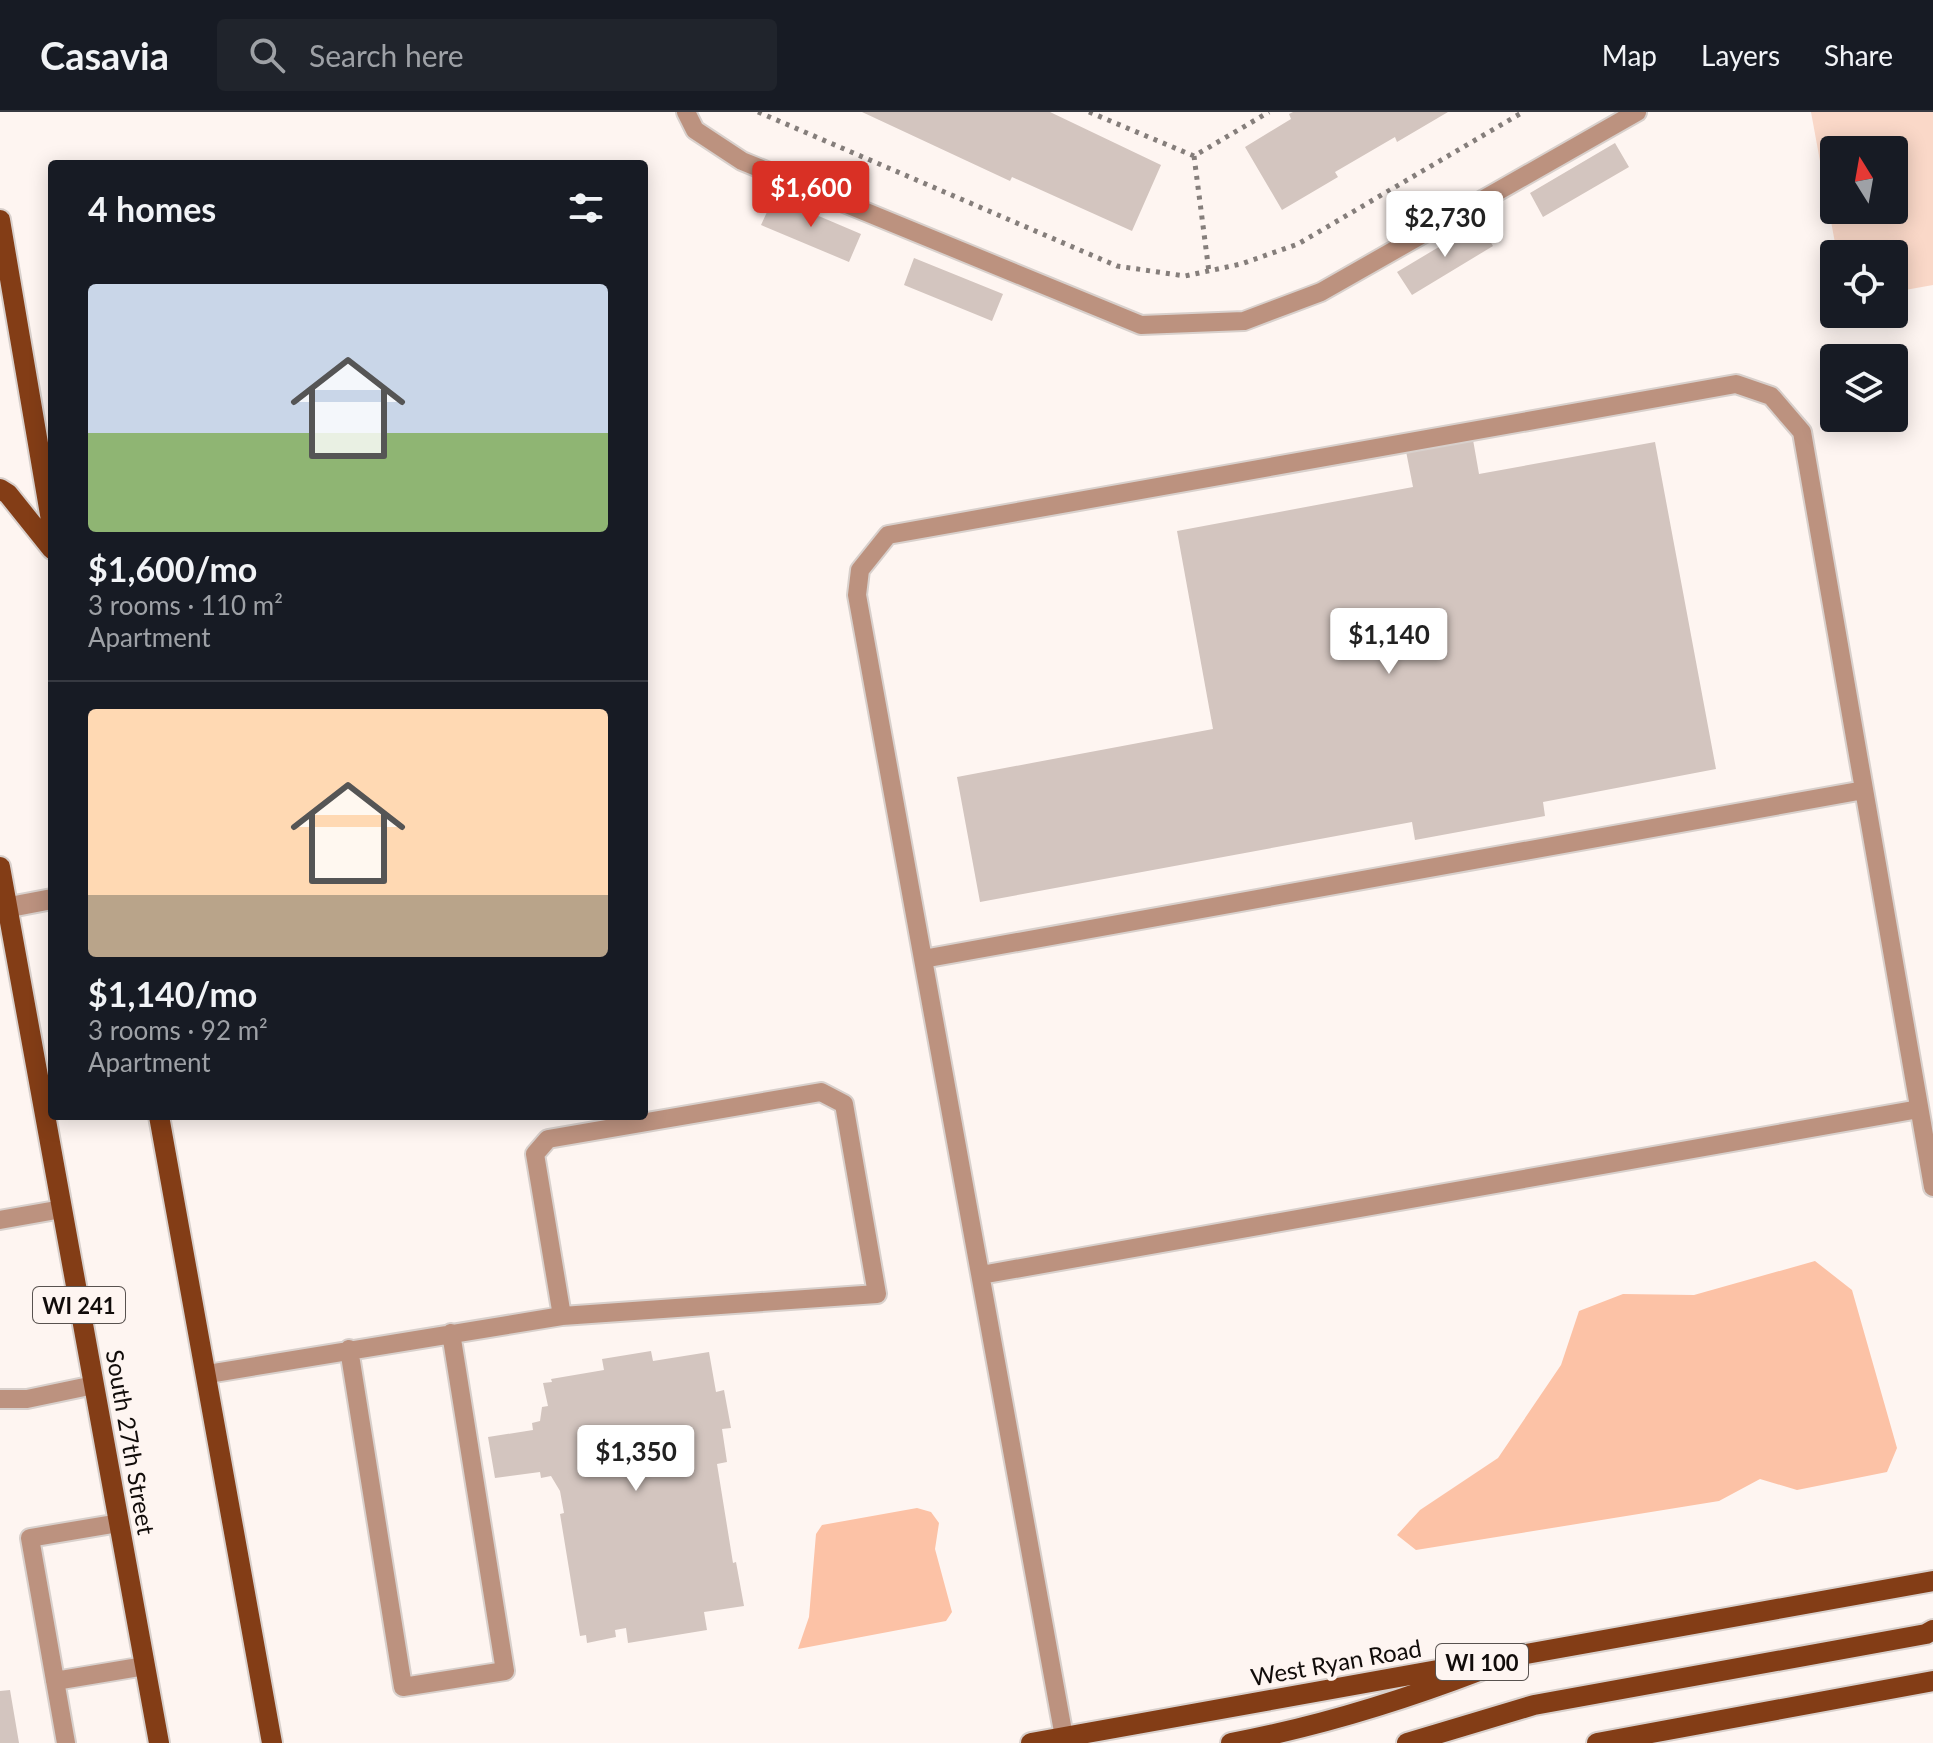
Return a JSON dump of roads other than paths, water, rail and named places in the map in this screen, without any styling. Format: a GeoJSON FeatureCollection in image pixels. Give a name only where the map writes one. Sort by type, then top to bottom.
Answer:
{"type":"FeatureCollection","features":[{"type":"Feature","properties":{"kind":"main road"},"geometry":{"type":"LineString","coordinates":[[0,220],[48,502]]}},
{"type":"Feature","properties":{"kind":"main road"},"geometry":{"type":"LineString","coordinates":[[0,489],[8,494],[48,544]]}},
{"type":"Feature","properties":{"kind":"main road","name":"South 27th Street"},"geometry":{"type":"LineString","coordinates":[[0,867],[4,908],[159,1743]]}},
{"type":"Feature","properties":{"kind":"main road"},"geometry":{"type":"LineString","coordinates":[[160,1120],[208,1374],[272,1743]]}},
{"type":"Feature","properties":{"kind":"main road","name":"West Ryan Road"},"geometry":{"type":"LineString","coordinates":[[1031,1743],[1933,1581]]}},
{"type":"Feature","properties":{"kind":"main road"},"geometry":{"type":"LineString","coordinates":[[1407,1743],[1534,1705],[1926,1634],[1933,1630]]}},
{"type":"Feature","properties":{"kind":"main road"},"geometry":{"type":"LineString","coordinates":[[1231,1743],[1286,1733],[1403,1700],[1524,1654]]}},
{"type":"Feature","properties":{"kind":"main road"},"geometry":{"type":"LineString","coordinates":[[1597,1743],[1933,1681]]}},
{"type":"Feature","properties":{"kind":"street"},"geometry":{"type":"LineString","coordinates":[[4,908],[48,900]]}},
{"type":"Feature","properties":{"kind":"lane"},"geometry":{"type":"LineString","coordinates":[[686,112],[695,130],[742,161],[1141,325],[1244,321],[1321,292],[1637,112]]}},
{"type":"Feature","properties":{"kind":"lane"},"geometry":{"type":"LineString","coordinates":[[1064,1737],[857,595],[860,570],[888,535],[1736,384],[1771,396],[1802,432],[1933,1187]]}},
{"type":"Feature","properties":{"kind":"lane"},"geometry":{"type":"LineString","coordinates":[[923,959],[1864,790]]}},
{"type":"Feature","properties":{"kind":"lane"},"geometry":{"type":"LineString","coordinates":[[208,1374],[562,1316],[877,1294],[844,1104],[821,1092],[548,1139],[535,1154],[562,1316]]}},
{"type":"Feature","properties":{"kind":"lane"},"geometry":{"type":"LineString","coordinates":[[981,1275],[1919,1109]]}},
{"type":"Feature","properties":{"kind":"lane"},"geometry":{"type":"LineString","coordinates":[[0,1220],[62,1209]]}},
{"type":"Feature","properties":{"kind":"lane"},"geometry":{"type":"LineString","coordinates":[[349,1349],[403,1687],[505,1671],[451,1333]]}},
{"type":"Feature","properties":{"kind":"lane"},"geometry":{"type":"LineString","coordinates":[[0,1399],[27,1399],[94,1385]]}},
{"type":"Feature","properties":{"kind":"lane"},"geometry":{"type":"LineString","coordinates":[[66,1743],[30,1538],[119,1523]]}},
{"type":"Feature","properties":{"kind":"lane"},"geometry":{"type":"LineString","coordinates":[[55,1681],[145,1666]]}}]}
